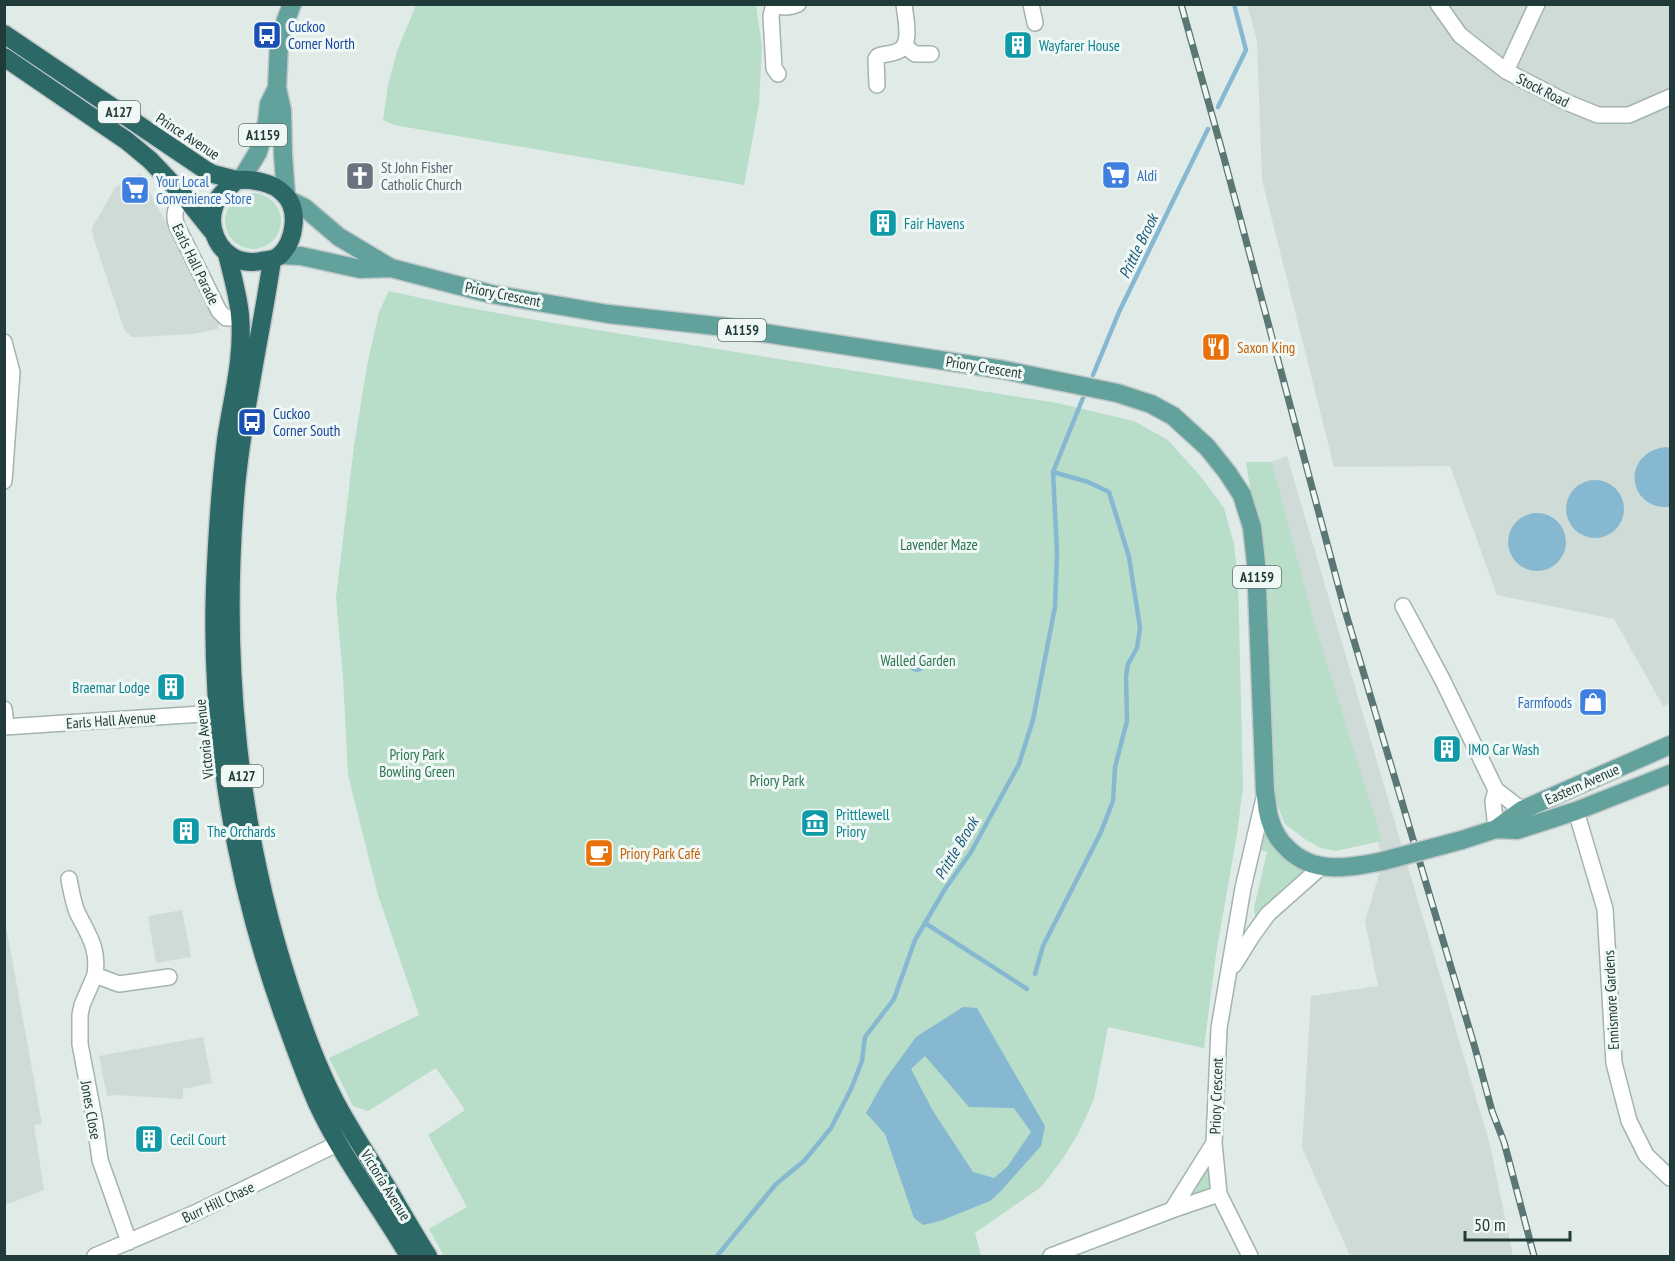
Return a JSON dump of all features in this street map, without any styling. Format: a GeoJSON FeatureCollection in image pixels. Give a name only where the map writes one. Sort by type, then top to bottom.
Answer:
{"type":"FeatureCollection","features":[{"type":"Feature","properties":{"kind":"highway","name":"Prince Avenue"},"geometry":{"type":"LineString","coordinates":[[4,34],[204,169],[213,174],[239,180]]}},
{"type":"Feature","properties":{"kind":"highway","name":"A127"},"geometry":{"type":"LineString","coordinates":[[4,57],[127,141],[150,160],[184,196],[212,231]]}},
{"type":"Feature","properties":{"kind":"highway"},"geometry":{"type":"LineString","coordinates":[[239,180],[263,182],[273,186],[287,197],[292,205],[294,224],[287,246],[276,258],[249,263],[235,258],[227,254],[212,231],[213,209],[217,200],[239,180]]}},
{"type":"Feature","properties":{"kind":"highway","name":"Victoria Avenue"},"geometry":{"type":"LineString","coordinates":[[227,254],[233,317],[240,350],[226,441],[217,543],[214,639],[217,713],[234,830],[254,925],[266,968],[299,1060],[318,1105],[339,1143],[408,1257]]}},
{"type":"Feature","properties":{"kind":"highway","name":"Victoria Avenue"},"geometry":{"type":"LineString","coordinates":[[276,258],[245,421],[236,486],[231,577],[233,702],[250,829],[282,965],[314,1055],[338,1107],[428,1257]]}},
{"type":"Feature","properties":{"kind":"main road","name":"A1159"},"geometry":{"type":"LineString","coordinates":[[287,197],[282,110],[277,88],[279,44],[292,4]]}},
{"type":"Feature","properties":{"kind":"main road","name":"A1159"},"geometry":{"type":"LineString","coordinates":[[239,180],[258,152],[267,122],[269,104],[277,88]]}},
{"type":"Feature","properties":{"kind":"main road","name":"Priory Crescent"},"geometry":{"type":"LineString","coordinates":[[287,197],[305,208],[339,237],[391,268],[491,294],[608,314],[725,327],[1004,370],[1117,393],[1151,404],[1173,416],[1207,447],[1227,472],[1242,495],[1251,527],[1256,563],[1265,792],[1270,821],[1281,842],[1294,856],[1308,863],[1321,867],[1353,867],[1383,861]]}},
{"type":"Feature","properties":{"kind":"main road","name":"Priory Crescent"},"geometry":{"type":"LineString","coordinates":[[276,258],[301,256],[360,269],[391,268]]}},
{"type":"Feature","properties":{"kind":"main road","name":"Eastern Avenue"},"geometry":{"type":"LineString","coordinates":[[1496,830],[1522,810],[1671,745]]}},
{"type":"Feature","properties":{"kind":"main road","name":"Eastern Avenue"},"geometry":{"type":"LineString","coordinates":[[1383,861],[1496,830],[1517,830],[1576,811],[1671,774]]}},
{"type":"Feature","properties":{"kind":"street"},"geometry":{"type":"LineString","coordinates":[[778,74],[774,68],[771,16],[774,4],[779,7],[788,7],[798,4]]}},
{"type":"Feature","properties":{"kind":"street"},"geometry":{"type":"LineString","coordinates":[[877,85],[876,59],[878,56],[898,51],[907,39],[904,4]]}},
{"type":"Feature","properties":{"kind":"street"},"geometry":{"type":"LineString","coordinates":[[1030,4],[1035,23]]}},
{"type":"Feature","properties":{"kind":"street","name":"Stock Road"},"geometry":{"type":"LineString","coordinates":[[1438,4],[1460,35],[1506,71],[1566,102],[1598,115],[1629,115],[1671,97]]}},
{"type":"Feature","properties":{"kind":"street"},"geometry":{"type":"LineString","coordinates":[[1506,71],[1537,4]]}},
{"type":"Feature","properties":{"kind":"street"},"geometry":{"type":"LineString","coordinates":[[904,46],[915,54],[931,54]]}},
{"type":"Feature","properties":{"kind":"street","name":"Earls Hall Parade"},"geometry":{"type":"LineString","coordinates":[[184,196],[174,213],[177,226],[219,311],[233,317]]}},
{"type":"Feature","properties":{"kind":"street"},"geometry":{"type":"LineString","coordinates":[[4,342],[12,372],[4,482]]}},
{"type":"Feature","properties":{"kind":"street"},"geometry":{"type":"LineString","coordinates":[[1403,606],[1496,790],[1522,810]]}},
{"type":"Feature","properties":{"kind":"street"},"geometry":{"type":"LineString","coordinates":[[4,709],[5,727]]}},
{"type":"Feature","properties":{"kind":"street","name":"Earls Hall Avenue"},"geometry":{"type":"LineString","coordinates":[[5,727],[217,713]]}},
{"type":"Feature","properties":{"kind":"street"},"geometry":{"type":"LineString","coordinates":[[1496,790],[1493,801],[1496,830]]}},
{"type":"Feature","properties":{"kind":"street","name":"Priory Crescent"},"geometry":{"type":"LineString","coordinates":[[1172,1210],[1214,1143],[1219,1028],[1243,888],[1265,792]]}},
{"type":"Feature","properties":{"kind":"street","name":"Ennismore Gardens"},"geometry":{"type":"LineString","coordinates":[[1576,811],[1605,909],[1614,1064],[1629,1121],[1646,1155],[1671,1178]]}},
{"type":"Feature","properties":{"kind":"street","name":"Priory Crescent"},"geometry":{"type":"LineString","coordinates":[[1229,972],[1268,914],[1321,867]]}},
{"type":"Feature","properties":{"kind":"street","name":"Jones Close"},"geometry":{"type":"LineString","coordinates":[[69,879],[74,902],[89,934],[97,963],[95,975],[80,1015],[80,1044],[100,1160],[129,1242]]}},
{"type":"Feature","properties":{"kind":"street"},"geometry":{"type":"LineString","coordinates":[[95,975],[119,984],[169,977]]}},
{"type":"Feature","properties":{"kind":"street","name":"Burr Hill Chase"},"geometry":{"type":"LineString","coordinates":[[95,1257],[195,1213],[339,1143]]}},
{"type":"Feature","properties":{"kind":"street"},"geometry":{"type":"LineString","coordinates":[[1214,1143],[1219,1194],[1250,1257]]}},
{"type":"Feature","properties":{"kind":"street"},"geometry":{"type":"LineString","coordinates":[[1052,1257],[1074,1252],[1172,1210],[1219,1194]]}},
{"type":"Feature","properties":{"kind":"shaded area"},"geometry":{"type":"Polygon","coordinates":[[[1247,5],[1670,5],[1670,703],[1663,706],[1614,619],[1497,595],[1450,466],[1334,467],[1262,180],[1257,40],[1247,5]]]}},
{"type":"Feature","properties":{"kind":"shaded area"},"geometry":{"type":"Polygon","coordinates":[[[140,173],[219,324],[218,329],[192,334],[131,337],[124,329],[92,228],[115,188],[140,173]]]}},
{"type":"Feature","properties":{"kind":"shaded area"},"geometry":{"type":"Polygon","coordinates":[[[1287,456],[1490,1145],[1513,1256],[1350,1256],[1302,1148],[1311,996],[1378,986],[1365,921],[1383,861],[1314,622],[1272,462],[1287,456]]]}},
{"type":"Feature","properties":{"kind":"shaded area"},"geometry":{"type":"Polygon","coordinates":[[[182,910],[191,957],[156,963],[148,916],[182,910]]]}},
{"type":"Feature","properties":{"kind":"shaded area"},"geometry":{"type":"Polygon","coordinates":[[[5,920],[42,1124],[34,1125],[44,1190],[5,1205],[5,920]]]}},
{"type":"Feature","properties":{"kind":"shaded area"},"geometry":{"type":"Polygon","coordinates":[[[203,1037],[212,1083],[183,1089],[183,1099],[107,1096],[99,1056],[203,1037]]]}},
{"type":"Feature","properties":{"kind":"green space"},"geometry":{"type":"Polygon","coordinates":[[[416,5],[756,5],[762,46],[759,104],[744,185],[394,125],[383,120],[388,85],[397,51],[416,5]]]}},
{"type":"Feature","properties":{"kind":"green space"},"geometry":{"type":"Polygon","coordinates":[[[247,193],[259,193],[273,201],[281,215],[279,232],[273,241],[259,249],[247,249],[230,237],[225,227],[225,215],[237,198],[247,193]]]}},
{"type":"Feature","properties":{"kind":"green space","name":"Priory Park"},"geometry":{"type":"Polygon","coordinates":[[[389,291],[553,323],[1057,403],[1134,421],[1168,440],[1202,478],[1224,508],[1234,544],[1238,578],[1243,787],[1216,954],[1204,1048],[1108,1027],[1094,1099],[1079,1132],[1062,1160],[1041,1187],[975,1233],[981,1256],[444,1256],[429,1229],[467,1207],[428,1135],[465,1110],[436,1068],[368,1111],[353,1106],[329,1058],[419,1015],[378,895],[348,775],[336,598],[354,446],[367,366],[379,312],[389,291]]]}},
{"type":"Feature","properties":{"kind":"green space"},"geometry":{"type":"Polygon","coordinates":[[[1246,462],[1272,462],[1314,622],[1382,841],[1335,851],[1321,848],[1285,824],[1280,812],[1274,791],[1266,673],[1262,562],[1246,462]]]}},
{"type":"Feature","properties":{"kind":"green space"},"geometry":{"type":"Polygon","coordinates":[[[1260,818],[1307,871],[1258,918],[1255,916],[1254,908],[1267,852],[1257,849],[1260,818]]]}},
{"type":"Feature","properties":{"kind":"green space"},"geometry":{"type":"Polygon","coordinates":[[[1214,1143],[1219,1194],[1172,1210],[1214,1143]]]}},
{"type":"Feature","properties":{"kind":"water"},"geometry":{"type":"Polygon","coordinates":[[[1670,448],[1670,507],[1655,505],[1644,499],[1635,480],[1636,469],[1642,458],[1652,451],[1670,448]]]}},
{"type":"Feature","properties":{"kind":"water"},"geometry":{"type":"Polygon","coordinates":[[[1595,480],[1606,482],[1616,488],[1622,498],[1624,509],[1622,520],[1616,530],[1606,536],[1595,538],[1584,536],[1574,530],[1568,520],[1566,509],[1568,498],[1574,488],[1584,482],[1595,480]]]}},
{"type":"Feature","properties":{"kind":"water"},"geometry":{"type":"Polygon","coordinates":[[[1531,513],[1543,513],[1558,521],[1566,536],[1566,548],[1558,563],[1543,571],[1531,571],[1516,563],[1508,548],[1508,536],[1516,521],[1531,513]]]}},
{"type":"Feature","properties":{"kind":"water"},"geometry":{"type":"Polygon","coordinates":[[[917,652],[924,655],[927,662],[924,669],[917,672],[910,669],[907,662],[910,655],[917,652]]]}},
{"type":"Feature","properties":{"kind":"water"},"geometry":{"type":"Polygon","coordinates":[[[963,1007],[977,1008],[1045,1126],[1041,1146],[990,1201],[940,1221],[923,1225],[914,1218],[885,1134],[866,1113],[884,1081],[916,1037],[963,1007]],[[925,1056],[911,1069],[933,1111],[973,1172],[994,1178],[1007,1167],[1031,1132],[1014,1108],[969,1107],[925,1056]]]}},
{"type":"Feature","properties":{"kind":"waterway","name":"Prittle Brook"},"geometry":{"type":"LineString","coordinates":[[1218,107],[1246,50],[1234,4]]}},
{"type":"Feature","properties":{"kind":"waterway","name":"Prittle Brook"},"geometry":{"type":"LineString","coordinates":[[1093,375],[1119,312],[1208,129]]}},
{"type":"Feature","properties":{"kind":"waterway","name":"Prittle Brook"},"geometry":{"type":"LineString","coordinates":[[717,1256],[776,1184],[804,1161],[831,1128],[862,1061],[865,1037],[894,999],[915,940],[945,889],[971,852],[1019,764],[1033,720],[1055,607],[1057,553],[1053,472],[1083,398]]}},
{"type":"Feature","properties":{"kind":"waterway"},"geometry":{"type":"LineString","coordinates":[[1035,974],[1043,946],[1101,832],[1113,801],[1115,767],[1127,721],[1126,676],[1128,664],[1137,648],[1140,628],[1129,557],[1109,492],[1088,482],[1053,472]]}},
{"type":"Feature","properties":{"kind":"waterway"},"geometry":{"type":"LineString","coordinates":[[925,923],[1027,989]]}},
{"type":"Feature","properties":{"kind":"railway"},"geometry":{"type":"LineString","coordinates":[[1181,4],[1344,607],[1492,1111],[1504,1142],[1534,1256]]}},
{"type":"Feature","properties":{"kind":"place","name":"Cuckoo Corner North"},"geometry":{"type":"Point","coordinates":[267,35]}},
{"type":"Feature","properties":{"kind":"place","name":"Wayfarer House"},"geometry":{"type":"Point","coordinates":[1018,45]}},
{"type":"Feature","properties":{"kind":"place","name":"Aldi"},"geometry":{"type":"Point","coordinates":[1116,175]}},
{"type":"Feature","properties":{"kind":"place","name":"St John Fisher Catholic Church"},"geometry":{"type":"Point","coordinates":[360,176]}},
{"type":"Feature","properties":{"kind":"place","name":"Your Local Convenience Store"},"geometry":{"type":"Point","coordinates":[135,190]}},
{"type":"Feature","properties":{"kind":"place","name":"Fair Havens"},"geometry":{"type":"Point","coordinates":[883,223]}},
{"type":"Feature","properties":{"kind":"place","name":"Saxon King"},"geometry":{"type":"Point","coordinates":[1216,347]}},
{"type":"Feature","properties":{"kind":"place","name":"Cuckoo Corner South"},"geometry":{"type":"Point","coordinates":[252,422]}},
{"type":"Feature","properties":{"kind":"place","name":"Braemar Lodge"},"geometry":{"type":"Point","coordinates":[171,687]}},
{"type":"Feature","properties":{"kind":"place","name":"Farmfoods"},"geometry":{"type":"Point","coordinates":[1593,702]}},
{"type":"Feature","properties":{"kind":"place","name":"IMO Car Wash"},"geometry":{"type":"Point","coordinates":[1447,749]}},
{"type":"Feature","properties":{"kind":"place","name":"Prittlewell Priory"},"geometry":{"type":"Point","coordinates":[815,823]}},
{"type":"Feature","properties":{"kind":"place","name":"The Orchards"},"geometry":{"type":"Point","coordinates":[186,831]}},
{"type":"Feature","properties":{"kind":"place","name":"Priory Park Café"},"geometry":{"type":"Point","coordinates":[599,853]}},
{"type":"Feature","properties":{"kind":"place","name":"Cecil Court"},"geometry":{"type":"Point","coordinates":[149,1139]}},
{"type":"Feature","properties":{"kind":"park label","name":"Lavender Maze"},"geometry":{"type":"Point","coordinates":[939,544]}},
{"type":"Feature","properties":{"kind":"park label","name":"Walled Garden"},"geometry":{"type":"Point","coordinates":[918,660]}},
{"type":"Feature","properties":{"kind":"park label","name":"Priory Park Bowling Green"},"geometry":{"type":"Point","coordinates":[417,762]}}]}
